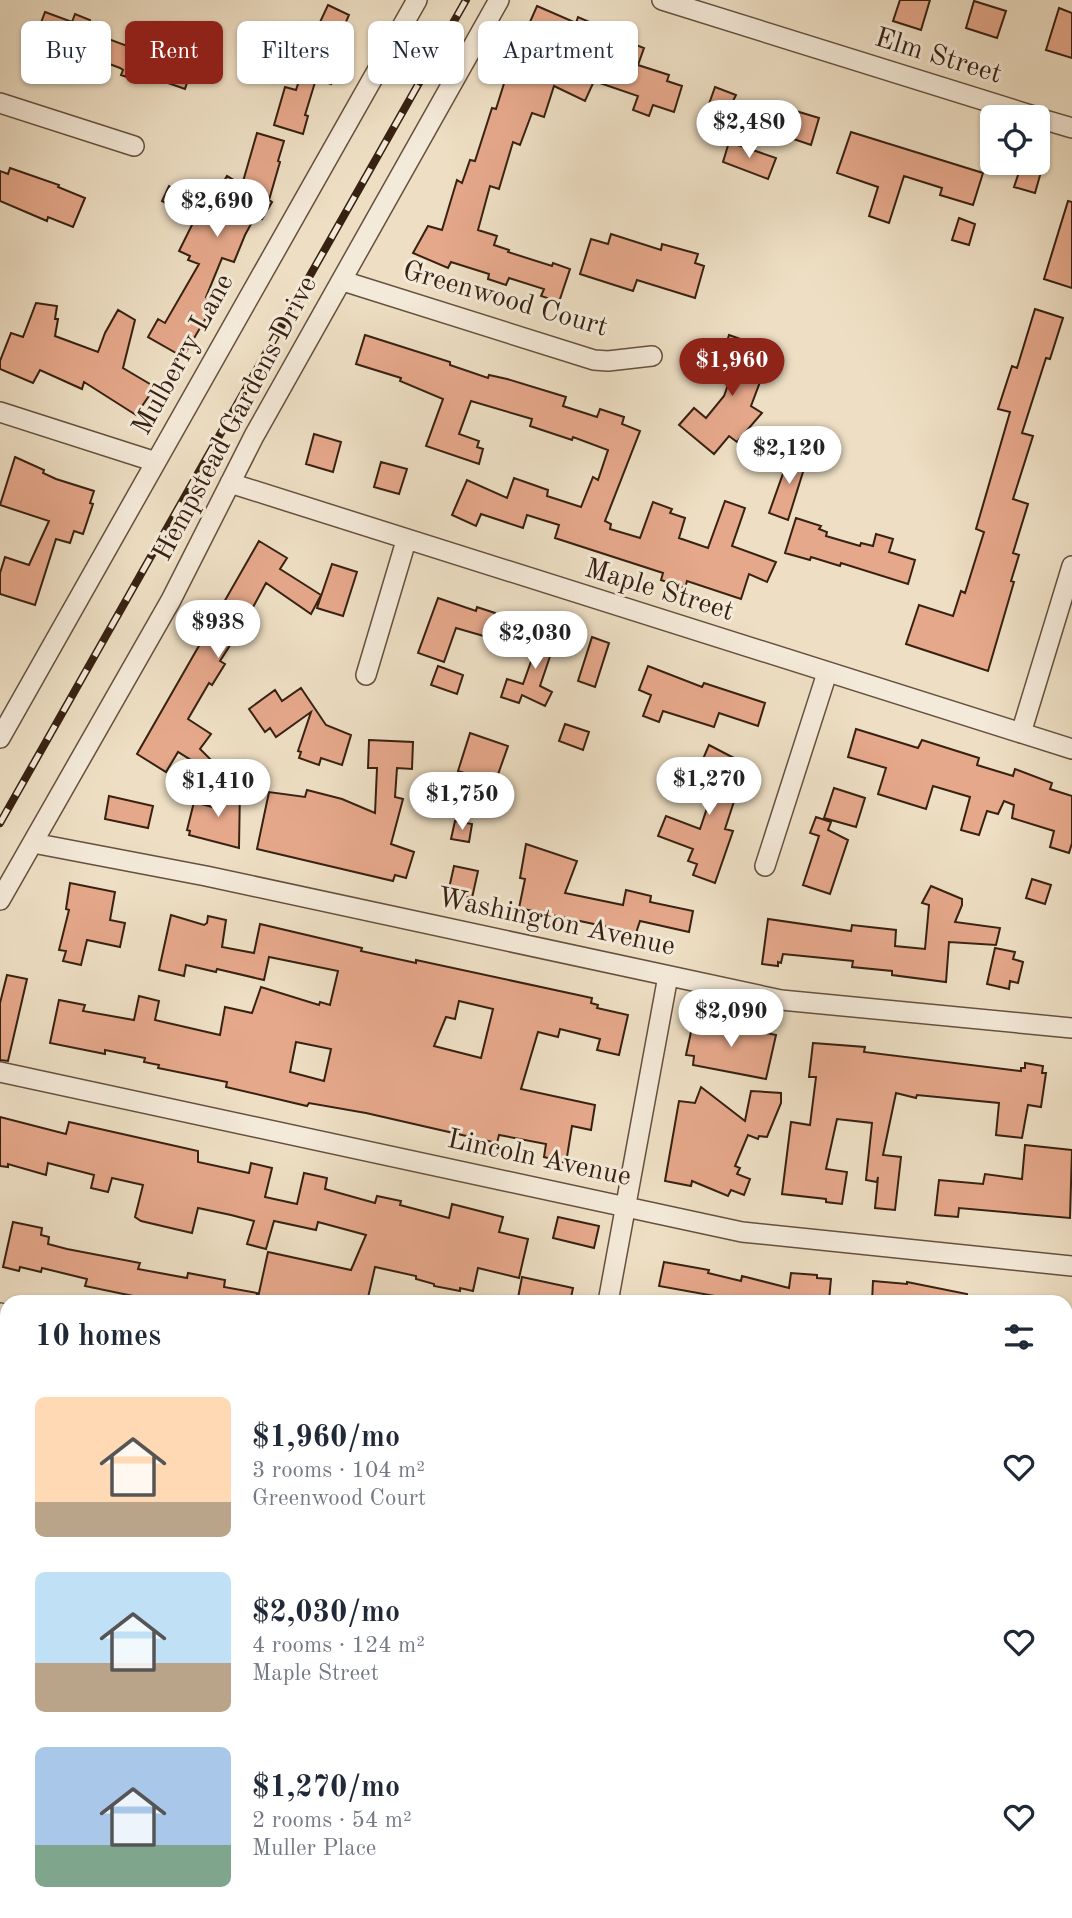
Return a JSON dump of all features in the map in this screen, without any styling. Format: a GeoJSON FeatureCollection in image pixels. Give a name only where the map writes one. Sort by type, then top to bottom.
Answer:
{"type":"FeatureCollection","features":[{"type":"Feature","properties":{"kind":"street","name":"Mulberry Lane"},"geometry":{"type":"LineString","coordinates":[[0,738],[417,0]]}},
{"type":"Feature","properties":{"kind":"street","name":"Hempstead Gardens Drive"},"geometry":{"type":"LineString","coordinates":[[0,900],[170,600],[254,436],[499,0]]}},
{"type":"Feature","properties":{"kind":"street","name":"Elm Street"},"geometry":{"type":"LineString","coordinates":[[662,0],[999,105]]}},
{"type":"Feature","properties":{"kind":"street"},"geometry":{"type":"LineString","coordinates":[[0,103],[134,146]]}},
{"type":"Feature","properties":{"kind":"street","name":"Elm Street"},"geometry":{"type":"LineString","coordinates":[[1050,121],[1072,128]]}},
{"type":"Feature","properties":{"kind":"street","name":"Greenwood Court"},"geometry":{"type":"LineString","coordinates":[[343,281],[594,360],[652,356]]}},
{"type":"Feature","properties":{"kind":"street"},"geometry":{"type":"LineString","coordinates":[[0,412],[156,462]]}},
{"type":"Feature","properties":{"kind":"street","name":"Maple Street"},"geometry":{"type":"LineString","coordinates":[[230,483],[1072,750]]}},
{"type":"Feature","properties":{"kind":"street"},"geometry":{"type":"LineString","coordinates":[[366,675],[406,541]]}},
{"type":"Feature","properties":{"kind":"street"},"geometry":{"type":"LineString","coordinates":[[1021,733],[1072,566]]}},
{"type":"Feature","properties":{"kind":"street"},"geometry":{"type":"LineString","coordinates":[[765,866],[827,673]]}},
{"type":"Feature","properties":{"kind":"street","name":"Washington Avenue"},"geometry":{"type":"LineString","coordinates":[[33,843],[206,876],[781,1000],[1072,1028]]}},
{"type":"Feature","properties":{"kind":"street"},"geometry":{"type":"LineString","coordinates":[[609,1295],[668,976]]}},
{"type":"Feature","properties":{"kind":"street","name":"Lincoln Avenue"},"geometry":{"type":"LineString","coordinates":[[0,1072],[742,1232],[1072,1266]]}},
{"type":"Feature","properties":{"kind":"building"},"geometry":{"type":"Polygon","coordinates":[[[900,0],[930,0],[921,30],[893,21],[900,0]]]}},
{"type":"Feature","properties":{"kind":"building"},"geometry":{"type":"Polygon","coordinates":[[[974,1],[1006,11],[997,38],[966,28],[974,1]]]}},
{"type":"Feature","properties":{"kind":"building"},"geometry":{"type":"Polygon","coordinates":[[[328,5],[349,15],[346,21],[320,21],[328,5]]]}},
{"type":"Feature","properties":{"kind":"building"},"geometry":{"type":"Polygon","coordinates":[[[537,6],[571,21],[530,21],[537,6]]]}},
{"type":"Feature","properties":{"kind":"building"},"geometry":{"type":"Polygon","coordinates":[[[1059,8],[1072,13],[1072,58],[1046,50],[1059,8]]]}},
{"type":"Feature","properties":{"kind":"building"},"geometry":{"type":"Polygon","coordinates":[[[45,12],[69,21],[42,21],[45,12]]]}},
{"type":"Feature","properties":{"kind":"building"},"geometry":{"type":"Polygon","coordinates":[[[75,14],[90,21],[72,21],[75,14]]]}},
{"type":"Feature","properties":{"kind":"building"},"geometry":{"type":"Polygon","coordinates":[[[111,40],[125,45],[125,76],[121,75],[123,70],[111,65],[111,40]]]}},
{"type":"Feature","properties":{"kind":"building"},"geometry":{"type":"Polygon","coordinates":[[[638,46],[644,48],[638,65],[638,46]]]}},
{"type":"Feature","properties":{"kind":"building"},"geometry":{"type":"Polygon","coordinates":[[[638,65],[669,75],[667,81],[682,86],[674,112],[653,105],[649,116],[633,110],[638,96],[603,84],[638,84],[638,65]]]}},
{"type":"Feature","properties":{"kind":"building"},"geometry":{"type":"Polygon","coordinates":[[[171,84],[187,84],[185,89],[171,84]]]}},
{"type":"Feature","properties":{"kind":"building"},"geometry":{"type":"Polygon","coordinates":[[[298,84],[314,84],[305,115],[308,116],[303,134],[274,125],[285,87],[296,90],[298,84]]]}},
{"type":"Feature","properties":{"kind":"building"},"geometry":{"type":"Polygon","coordinates":[[[504,84],[593,84],[585,101],[554,86],[544,117],[532,113],[520,145],[513,142],[499,189],[490,186],[478,230],[497,236],[494,245],[509,250],[508,252],[570,269],[559,302],[541,296],[544,289],[509,278],[506,285],[488,279],[489,274],[451,262],[448,268],[413,253],[428,226],[442,230],[457,180],[462,183],[470,160],[475,161],[492,108],[496,109],[504,84]]]}},
{"type":"Feature","properties":{"kind":"building"},"geometry":{"type":"Polygon","coordinates":[[[715,87],[736,95],[733,101],[748,106],[735,142],[703,131],[707,119],[704,118],[715,87]]]}},
{"type":"Feature","properties":{"kind":"building"},"geometry":{"type":"Polygon","coordinates":[[[786,108],[819,118],[811,145],[779,134],[786,108]]]}},
{"type":"Feature","properties":{"kind":"building"},"geometry":{"type":"Polygon","coordinates":[[[851,132],[982,175],[973,205],[940,195],[942,188],[904,176],[889,223],[869,216],[878,187],[837,173],[851,132]]]}},
{"type":"Feature","properties":{"kind":"building"},"geometry":{"type":"Polygon","coordinates":[[[257,133],[284,141],[269,200],[272,202],[262,219],[256,215],[234,262],[222,258],[206,297],[209,299],[207,303],[213,306],[183,357],[148,337],[158,319],[165,323],[199,264],[188,260],[190,256],[179,251],[195,219],[162,201],[169,186],[209,207],[227,176],[242,185],[257,133]]]}},
{"type":"Feature","properties":{"kind":"building"},"geometry":{"type":"Polygon","coordinates":[[[729,142],[776,158],[768,179],[723,162],[729,142]]]}},
{"type":"Feature","properties":{"kind":"building"},"geometry":{"type":"Polygon","coordinates":[[[10,168],[59,185],[58,187],[85,198],[73,227],[48,217],[47,221],[0,201],[0,171],[8,174],[10,168]]]}},
{"type":"Feature","properties":{"kind":"building"},"geometry":{"type":"Polygon","coordinates":[[[1018,175],[1040,175],[1035,193],[1014,187],[1018,175]]]}},
{"type":"Feature","properties":{"kind":"building"},"geometry":{"type":"Polygon","coordinates":[[[1068,201],[1072,202],[1072,288],[1044,279],[1068,201]]]}},
{"type":"Feature","properties":{"kind":"building"},"geometry":{"type":"Polygon","coordinates":[[[959,218],[975,224],[969,245],[952,240],[959,218]]]}},
{"type":"Feature","properties":{"kind":"building"},"geometry":{"type":"Polygon","coordinates":[[[611,234],[661,250],[662,244],[698,254],[695,263],[704,266],[695,298],[637,280],[633,291],[580,274],[591,239],[608,244],[611,234]]]}},
{"type":"Feature","properties":{"kind":"building"},"geometry":{"type":"Polygon","coordinates":[[[36,303],[57,306],[55,336],[98,352],[118,310],[135,320],[123,368],[155,387],[136,415],[84,382],[82,389],[40,370],[33,383],[0,369],[0,361],[11,333],[23,337],[36,303]]]}},
{"type":"Feature","properties":{"kind":"building"},"geometry":{"type":"Polygon","coordinates":[[[1035,309],[1063,318],[1050,359],[1046,358],[1022,433],[1033,436],[1013,499],[1028,504],[1013,553],[1019,555],[1011,581],[1014,582],[988,671],[906,644],[919,605],[953,616],[961,591],[965,593],[984,532],[976,529],[1010,412],[998,409],[1012,366],[1017,368],[1035,309]]]}},
{"type":"Feature","properties":{"kind":"building"},"geometry":{"type":"Polygon","coordinates":[[[365,335],[450,362],[450,365],[488,378],[489,375],[507,379],[566,397],[563,406],[597,417],[600,409],[624,417],[622,424],[640,431],[605,521],[611,524],[610,529],[640,538],[653,502],[672,509],[670,513],[685,518],[679,538],[708,548],[725,501],[745,508],[732,546],[776,562],[767,582],[749,574],[741,599],[687,581],[685,588],[661,580],[663,573],[555,538],[559,525],[527,515],[523,528],[481,514],[476,526],[452,515],[467,480],[507,498],[514,478],[548,490],[547,496],[581,507],[593,477],[598,480],[608,450],[573,437],[572,440],[530,426],[532,419],[471,401],[459,434],[479,441],[477,447],[483,449],[479,464],[426,446],[443,399],[400,381],[401,378],[356,364],[365,335]]]}},
{"type":"Feature","properties":{"kind":"building"},"geometry":{"type":"Polygon","coordinates":[[[729,335],[772,350],[751,406],[762,413],[737,442],[729,436],[714,454],[679,425],[694,408],[706,418],[724,396],[736,362],[722,357],[729,335]]]}},
{"type":"Feature","properties":{"kind":"building"},"geometry":{"type":"Polygon","coordinates":[[[314,434],[341,442],[333,472],[306,464],[314,434]]]}},
{"type":"Feature","properties":{"kind":"building"},"geometry":{"type":"Polygon","coordinates":[[[791,451],[808,456],[788,520],[769,513],[791,451]]]}},
{"type":"Feature","properties":{"kind":"building"},"geometry":{"type":"Polygon","coordinates":[[[15,457],[44,470],[43,473],[56,479],[94,491],[90,503],[93,504],[83,534],[74,531],[70,543],[56,539],[35,605],[0,594],[0,573],[5,557],[29,565],[49,521],[0,505],[15,457]]]}},
{"type":"Feature","properties":{"kind":"building"},"geometry":{"type":"Polygon","coordinates":[[[381,462],[407,469],[399,494],[374,487],[381,462]]]}},
{"type":"Feature","properties":{"kind":"building"},"geometry":{"type":"Polygon","coordinates":[[[796,518],[821,526],[819,529],[827,532],[826,536],[860,546],[861,543],[873,546],[876,534],[893,539],[889,552],[915,560],[908,584],[841,563],[840,566],[785,553],[796,518]]]}},
{"type":"Feature","properties":{"kind":"building"},"geometry":{"type":"Polygon","coordinates":[[[259,541],[287,558],[280,569],[321,595],[311,614],[266,583],[220,661],[225,664],[212,685],[209,683],[188,719],[211,734],[200,749],[224,773],[220,778],[178,752],[166,772],[137,754],[259,541]]]}},
{"type":"Feature","properties":{"kind":"building"},"geometry":{"type":"Polygon","coordinates":[[[332,564],[357,572],[343,616],[317,608],[332,564]]]}},
{"type":"Feature","properties":{"kind":"building"},"geometry":{"type":"Polygon","coordinates":[[[438,598],[476,611],[477,607],[495,613],[487,637],[456,628],[444,662],[418,653],[438,598]]]}},
{"type":"Feature","properties":{"kind":"building"},"geometry":{"type":"Polygon","coordinates":[[[545,622],[560,627],[540,686],[552,692],[545,706],[522,695],[519,703],[501,697],[507,679],[523,684],[545,622]]]}},
{"type":"Feature","properties":{"kind":"building"},"geometry":{"type":"Polygon","coordinates":[[[592,637],[609,643],[595,687],[578,681],[592,637]]]}},
{"type":"Feature","properties":{"kind":"building"},"geometry":{"type":"Polygon","coordinates":[[[438,666],[463,675],[457,694],[431,685],[438,666]]]}},
{"type":"Feature","properties":{"kind":"building"},"geometry":{"type":"Polygon","coordinates":[[[648,666],[702,687],[704,683],[765,703],[758,726],[719,713],[714,727],[663,711],[659,722],[643,716],[651,695],[639,690],[648,666]]]}},
{"type":"Feature","properties":{"kind":"building"},"geometry":{"type":"Polygon","coordinates":[[[301,688],[326,725],[351,735],[342,765],[321,758],[319,765],[299,758],[301,752],[298,751],[311,712],[276,737],[270,728],[265,732],[249,709],[275,690],[282,701],[301,688]]]}},
{"type":"Feature","properties":{"kind":"building"},"geometry":{"type":"Polygon","coordinates":[[[565,724],[589,732],[583,750],[559,741],[565,724]]]}},
{"type":"Feature","properties":{"kind":"building"},"geometry":{"type":"Polygon","coordinates":[[[856,729],[918,748],[922,740],[979,758],[977,765],[1013,776],[1015,769],[1052,783],[1050,789],[1072,796],[1072,843],[1069,853],[1050,847],[1054,831],[1012,818],[1014,805],[1004,801],[998,814],[987,811],[979,835],[961,830],[970,797],[933,786],[926,809],[878,794],[886,768],[848,757],[856,729]]]}},
{"type":"Feature","properties":{"kind":"building"},"geometry":{"type":"Polygon","coordinates":[[[470,733],[508,746],[495,783],[458,771],[470,733]]]}},
{"type":"Feature","properties":{"kind":"building"},"geometry":{"type":"Polygon","coordinates":[[[369,740],[413,742],[412,769],[397,768],[395,797],[403,799],[391,844],[414,852],[406,878],[395,875],[393,881],[257,849],[269,792],[305,797],[307,790],[342,799],[375,813],[377,768],[368,768],[369,740]]]}},
{"type":"Feature","properties":{"kind":"building"},"geometry":{"type":"Polygon","coordinates":[[[709,745],[734,758],[726,772],[742,777],[725,829],[733,831],[715,883],[693,875],[697,864],[688,861],[693,849],[658,836],[666,816],[700,829],[714,787],[694,780],[709,745]]]}},
{"type":"Feature","properties":{"kind":"building"},"geometry":{"type":"Polygon","coordinates":[[[219,786],[240,788],[239,848],[189,835],[190,831],[187,830],[194,802],[216,808],[219,786]]]}},
{"type":"Feature","properties":{"kind":"building"},"geometry":{"type":"Polygon","coordinates":[[[834,788],[865,798],[856,827],[824,818],[834,788]]]}},
{"type":"Feature","properties":{"kind":"building"},"geometry":{"type":"Polygon","coordinates":[[[109,796],[153,806],[148,828],[105,819],[109,796]]]}},
{"type":"Feature","properties":{"kind":"building"},"geometry":{"type":"Polygon","coordinates":[[[816,817],[831,822],[828,830],[848,840],[830,894],[803,885],[819,836],[810,833],[816,817]]]}},
{"type":"Feature","properties":{"kind":"building"},"geometry":{"type":"Polygon","coordinates":[[[455,821],[472,824],[469,842],[451,839],[455,821]]]}},
{"type":"Feature","properties":{"kind":"building"},"geometry":{"type":"Polygon","coordinates":[[[526,844],[577,861],[565,893],[623,905],[626,890],[651,896],[650,902],[693,911],[689,932],[640,921],[636,933],[519,908],[525,879],[520,878],[526,844]]]}},
{"type":"Feature","properties":{"kind":"building"},"geometry":{"type":"Polygon","coordinates":[[[454,866],[478,871],[472,898],[448,893],[454,866]]]}},
{"type":"Feature","properties":{"kind":"building"},"geometry":{"type":"Polygon","coordinates":[[[1032,879],[1051,885],[1045,904],[1026,898],[1032,879]]]}},
{"type":"Feature","properties":{"kind":"building"},"geometry":{"type":"Polygon","coordinates":[[[70,883],[115,892],[110,920],[125,923],[120,947],[87,940],[81,965],[63,961],[66,951],[59,950],[69,910],[66,909],[70,883]]]}},
{"type":"Feature","properties":{"kind":"building"},"geometry":{"type":"Polygon","coordinates":[[[931,886],[962,899],[955,922],[1000,928],[996,945],[949,942],[946,982],[892,975],[892,971],[852,967],[853,961],[783,954],[778,966],[762,964],[768,919],[851,931],[852,925],[896,930],[895,946],[925,949],[929,905],[922,903],[931,886]]]}},
{"type":"Feature","properties":{"kind":"building"},"geometry":{"type":"Polygon","coordinates":[[[171,915],[204,925],[208,916],[226,920],[222,947],[254,953],[260,924],[362,948],[361,951],[416,963],[416,960],[592,998],[591,1003],[598,1005],[597,1008],[628,1015],[619,1055],[597,1050],[600,1039],[560,1029],[558,1037],[538,1032],[521,1089],[595,1105],[591,1130],[572,1126],[566,1163],[544,1157],[546,1144],[499,1135],[497,1143],[366,1113],[309,1103],[307,1106],[226,1087],[227,1082],[158,1068],[159,1065],[144,1062],[145,1058],[105,1050],[105,1054],[50,1043],[59,1000],[85,1005],[83,1011],[134,1020],[139,996],[159,1001],[155,1020],[220,1035],[225,1007],[252,1013],[261,987],[319,1005],[320,1002],[330,1005],[338,971],[269,957],[264,980],[186,965],[184,976],[159,970],[171,915]],[[459,1001],[455,1019],[446,1017],[434,1046],[481,1058],[493,1009],[459,1001]],[[296,1042],[290,1072],[324,1081],[331,1049],[296,1042]]]}},
{"type":"Feature","properties":{"kind":"building"},"geometry":{"type":"Polygon","coordinates":[[[995,948],[1015,952],[1013,959],[1023,962],[1018,983],[1010,981],[1009,989],[987,984],[995,948]]]}},
{"type":"Feature","properties":{"kind":"building"},"geometry":{"type":"Polygon","coordinates":[[[7,975],[27,979],[8,1061],[0,1060],[0,1003],[7,975]]]}},
{"type":"Feature","properties":{"kind":"building"},"geometry":{"type":"Polygon","coordinates":[[[694,1018],[776,1035],[766,1079],[693,1065],[694,1056],[686,1055],[694,1018]]]}},
{"type":"Feature","properties":{"kind":"building"},"geometry":{"type":"Polygon","coordinates":[[[813,1043],[865,1047],[864,1052],[1021,1071],[1021,1068],[1025,1068],[1025,1063],[1043,1066],[1042,1073],[1046,1073],[1041,1107],[1028,1105],[1022,1138],[996,1135],[999,1103],[917,1095],[916,1098],[896,1093],[883,1155],[901,1157],[895,1210],[875,1208],[878,1177],[877,1182],[866,1180],[872,1123],[837,1119],[826,1169],[847,1172],[842,1204],[826,1202],[826,1199],[782,1194],[791,1122],[810,1125],[816,1077],[809,1077],[813,1043]]]}},
{"type":"Feature","properties":{"kind":"building"},"geometry":{"type":"Polygon","coordinates":[[[701,1087],[745,1121],[751,1091],[781,1093],[781,1103],[767,1137],[759,1136],[758,1139],[748,1135],[735,1166],[740,1168],[737,1174],[750,1179],[744,1195],[731,1190],[728,1196],[692,1181],[691,1186],[665,1181],[679,1101],[695,1103],[701,1087]]]}},
{"type":"Feature","properties":{"kind":"building"},"geometry":{"type":"Polygon","coordinates":[[[0,1117],[66,1134],[69,1122],[198,1151],[198,1162],[249,1173],[251,1163],[272,1168],[265,1197],[297,1204],[304,1173],[327,1178],[325,1189],[375,1203],[377,1196],[401,1201],[400,1205],[449,1218],[452,1204],[503,1217],[499,1232],[528,1239],[519,1278],[478,1268],[473,1291],[434,1286],[416,1279],[416,1276],[375,1267],[369,1295],[259,1295],[268,1252],[351,1270],[366,1235],[318,1222],[316,1230],[274,1221],[266,1249],[247,1244],[254,1221],[231,1215],[198,1208],[192,1233],[141,1221],[135,1217],[143,1185],[112,1178],[108,1192],[91,1188],[94,1175],[48,1163],[46,1175],[8,1164],[8,1167],[0,1166],[0,1117]]]}},
{"type":"Feature","properties":{"kind":"building"},"geometry":{"type":"Polygon","coordinates":[[[1025,1145],[1072,1150],[1070,1218],[959,1208],[958,1217],[935,1215],[939,1180],[983,1184],[985,1174],[1022,1179],[1025,1145]]]}},
{"type":"Feature","properties":{"kind":"building"},"geometry":{"type":"Polygon","coordinates":[[[558,1217],[599,1226],[594,1248],[553,1238],[558,1217]]]}},
{"type":"Feature","properties":{"kind":"building"},"geometry":{"type":"Polygon","coordinates":[[[13,1222],[42,1228],[41,1235],[49,1237],[48,1244],[140,1263],[138,1269],[187,1278],[188,1273],[225,1280],[224,1287],[257,1293],[128,1295],[85,1286],[87,1279],[42,1268],[41,1272],[20,1267],[19,1271],[3,1267],[13,1222]]]}},
{"type":"Feature","properties":{"kind":"building"},"geometry":{"type":"Polygon","coordinates":[[[664,1262],[709,1270],[708,1273],[741,1281],[742,1276],[789,1288],[791,1273],[831,1279],[829,1295],[709,1295],[659,1286],[664,1262]]]}},
{"type":"Feature","properties":{"kind":"building"},"geometry":{"type":"Polygon","coordinates":[[[522,1277],[573,1288],[572,1295],[519,1295],[522,1277]]]}},
{"type":"Feature","properties":{"kind":"building"},"geometry":{"type":"Polygon","coordinates":[[[873,1281],[907,1282],[967,1294],[967,1295],[872,1295],[873,1281]]]}},
{"type":"Feature","properties":{"kind":"railway"},"geometry":{"type":"LineString","coordinates":[[0,823],[466,0]]}}]}
